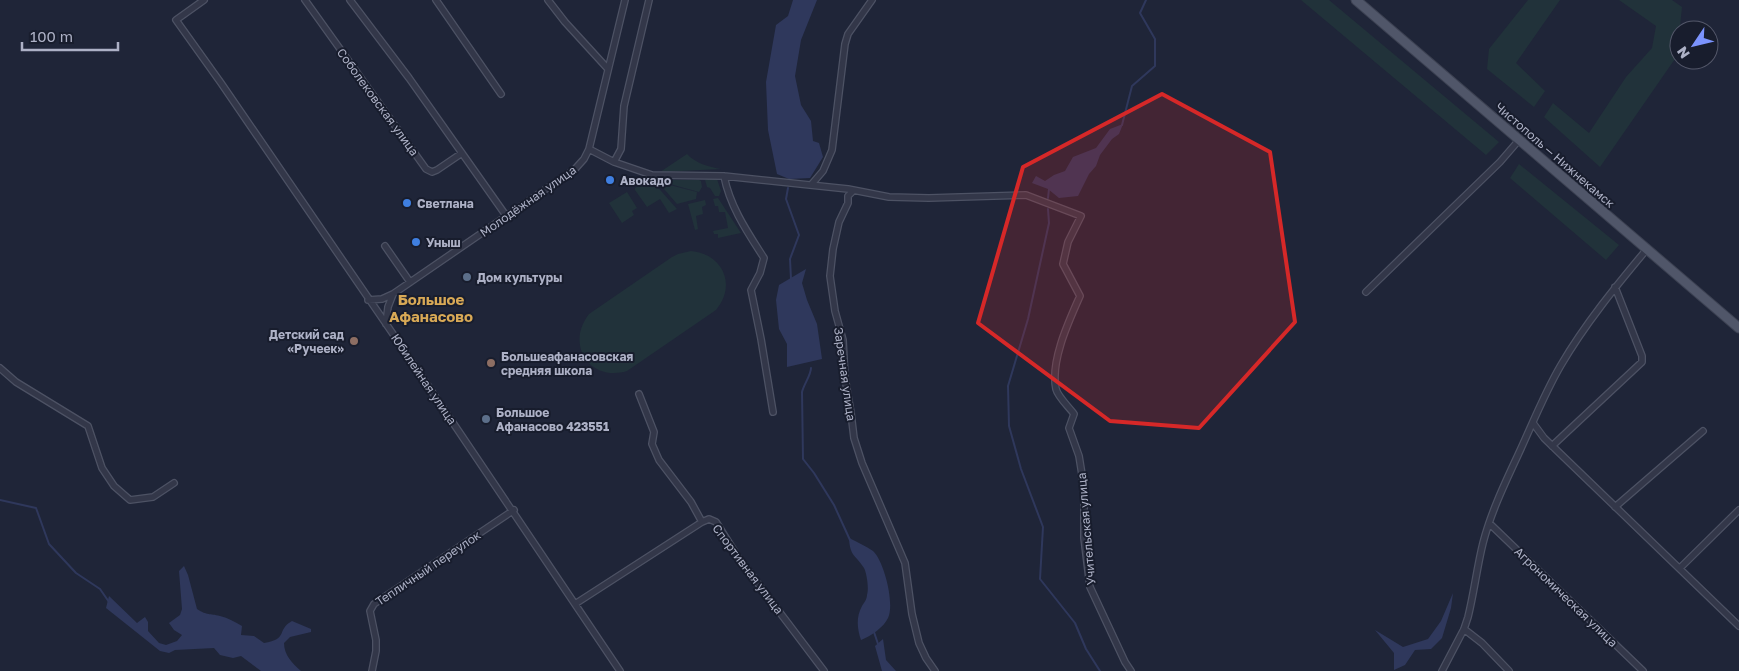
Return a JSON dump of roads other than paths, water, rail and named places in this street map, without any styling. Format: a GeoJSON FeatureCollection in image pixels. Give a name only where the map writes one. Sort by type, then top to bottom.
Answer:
{"type":"FeatureCollection","features":[{"type":"Feature","properties":{"kind":"main road","name":"Чистополь — Нижнекамск"},"geometry":{"type":"LineString","coordinates":[[1356,0],[1739,328]]}},
{"type":"Feature","properties":{"kind":"street","name":"Юбилейная улица"},"geometry":{"type":"LineString","coordinates":[[204,0],[176,20],[514,510],[620,671]]}},
{"type":"Feature","properties":{"kind":"street","name":"Соболековская улица"},"geometry":{"type":"LineString","coordinates":[[305,0],[426,169],[432,172],[437,170],[462,153]]}},
{"type":"Feature","properties":{"kind":"street"},"geometry":{"type":"LineString","coordinates":[[350,0],[409,78],[507,217]]}},
{"type":"Feature","properties":{"kind":"street"},"geometry":{"type":"LineString","coordinates":[[436,0],[501,94]]}},
{"type":"Feature","properties":{"kind":"street"},"geometry":{"type":"LineString","coordinates":[[548,0],[565,22],[608,69]]}},
{"type":"Feature","properties":{"kind":"street"},"geometry":{"type":"LineString","coordinates":[[555,0],[555,8]]}},
{"type":"Feature","properties":{"kind":"street","name":"Молодёжная улица"},"geometry":{"type":"LineString","coordinates":[[368,300],[382,299],[393,294],[575,169],[584,159],[589,149],[624,0]]}},
{"type":"Feature","properties":{"kind":"street"},"geometry":{"type":"LineString","coordinates":[[614,162],[621,149],[624,106],[649,0]]}},
{"type":"Feature","properties":{"kind":"street"},"geometry":{"type":"LineString","coordinates":[[811,185],[823,171],[832,150],[845,44],[848,34],[872,0]]}},
{"type":"Feature","properties":{"kind":"street"},"geometry":{"type":"LineString","coordinates":[[1366,292],[1500,162],[1520,140]]}},
{"type":"Feature","properties":{"kind":"street"},"geometry":{"type":"LineString","coordinates":[[589,149],[614,162],[652,175],[724,176],[853,191]]}},
{"type":"Feature","properties":{"kind":"street"},"geometry":{"type":"LineString","coordinates":[[724,176],[741,223],[764,258],[760,273],[750,290],[761,339],[773,412]]}},
{"type":"Feature","properties":{"kind":"street","name":"Учительская улица"},"geometry":{"type":"LineString","coordinates":[[853,191],[889,197],[929,198],[1026,194],[1081,216],[1068,242],[1062,264],[1080,296],[1067,325],[1056,366],[1056,390],[1074,414],[1070,428],[1079,456],[1084,487],[1084,538],[1090,587],[1131,671]]}},
{"type":"Feature","properties":{"kind":"street","name":"Заречная улица"},"geometry":{"type":"LineString","coordinates":[[853,191],[848,196],[848,203],[839,222],[833,248],[830,276],[835,311],[842,340],[845,378],[852,413],[854,438],[862,463],[905,563],[912,614],[919,643],[935,671]]}},
{"type":"Feature","properties":{"kind":"street"},"geometry":{"type":"LineString","coordinates":[[385,246],[410,282]]}},
{"type":"Feature","properties":{"kind":"street"},"geometry":{"type":"LineString","coordinates":[[1442,671],[1464,629],[1489,523],[1533,422],[1561,365],[1615,288],[1647,249]]}},
{"type":"Feature","properties":{"kind":"street"},"geometry":{"type":"LineString","coordinates":[[1552,446],[1642,362],[1642,356],[1615,288]]}},
{"type":"Feature","properties":{"kind":"street"},"geometry":{"type":"LineString","coordinates":[[386,324],[388,307],[393,294]]}},
{"type":"Feature","properties":{"kind":"street"},"geometry":{"type":"LineString","coordinates":[[0,368],[16,382],[88,426],[102,468],[114,486],[130,500],[153,497],[174,483]]}},
{"type":"Feature","properties":{"kind":"street","name":"Спортивная улица"},"geometry":{"type":"LineString","coordinates":[[639,394],[654,432],[652,444],[659,460],[690,502],[702,522],[709,520],[716,522],[738,557],[824,671]]}},
{"type":"Feature","properties":{"kind":"street"},"geometry":{"type":"LineString","coordinates":[[1533,422],[1552,446],[1739,626]]}},
{"type":"Feature","properties":{"kind":"street"},"geometry":{"type":"LineString","coordinates":[[1615,507],[1703,431]]}},
{"type":"Feature","properties":{"kind":"street","name":"Тепличный переулок"},"geometry":{"type":"LineString","coordinates":[[372,671],[376,648],[370,618],[371,607],[380,598],[514,510]]}},
{"type":"Feature","properties":{"kind":"street"},"geometry":{"type":"LineString","coordinates":[[1680,568],[1739,510]]}},
{"type":"Feature","properties":{"kind":"street"},"geometry":{"type":"LineString","coordinates":[[575,604],[702,522]]}},
{"type":"Feature","properties":{"kind":"street","name":"Агрономическая улица"},"geometry":{"type":"LineString","coordinates":[[1489,523],[1643,671]]}},
{"type":"Feature","properties":{"kind":"street"},"geometry":{"type":"LineString","coordinates":[[1464,629],[1509,671]]}},
{"type":"Feature","properties":{"kind":"water"},"geometry":{"type":"Polygon","coordinates":[[[793,0],[817,0],[801,40],[795,76],[801,105],[811,121],[813,141],[819,143],[823,157],[810,178],[789,179],[777,174],[768,130],[766,82],[776,25],[788,16],[793,0]]]}},
{"type":"Feature","properties":{"kind":"water"},"geometry":{"type":"Polygon","coordinates":[[[1123,124],[1119,134],[1112,139],[1100,155],[1096,166],[1089,174],[1078,196],[1059,198],[1048,189],[1032,183],[1036,176],[1045,181],[1065,171],[1073,157],[1096,148],[1110,129],[1123,124]]]}},
{"type":"Feature","properties":{"kind":"water"},"geometry":{"type":"Polygon","coordinates":[[[806,269],[802,283],[817,324],[822,359],[787,367],[787,344],[779,329],[776,300],[779,285],[806,269]]]}},
{"type":"Feature","properties":{"kind":"water"},"geometry":{"type":"Polygon","coordinates":[[[849,538],[870,549],[877,556],[889,593],[890,612],[884,625],[861,640],[858,618],[868,589],[864,568],[852,552],[849,538]]]}},
{"type":"Feature","properties":{"kind":"water"},"geometry":{"type":"Polygon","coordinates":[[[184,566],[197,609],[206,614],[226,618],[242,626],[241,635],[254,636],[264,643],[280,637],[287,624],[292,621],[311,629],[311,632],[290,637],[284,643],[287,655],[301,671],[261,671],[241,656],[233,658],[220,655],[214,648],[175,650],[169,653],[160,651],[106,608],[109,596],[137,623],[145,617],[148,622],[148,631],[159,643],[166,645],[177,641],[182,635],[174,630],[169,623],[180,615],[182,609],[179,571],[184,566]]]}},
{"type":"Feature","properties":{"kind":"water"},"geometry":{"type":"Polygon","coordinates":[[[1453,593],[1451,608],[1442,638],[1431,649],[1415,650],[1405,665],[1394,670],[1394,653],[1375,630],[1403,647],[1428,639],[1441,621],[1453,593]]]}},
{"type":"Feature","properties":{"kind":"water"},"geometry":{"type":"Polygon","coordinates":[[[883,639],[886,660],[896,671],[882,671],[875,646],[883,639]]]}},
{"type":"Feature","properties":{"kind":"waterway"},"geometry":{"type":"LineString","coordinates":[[1122,125],[1132,86],[1155,66],[1155,39],[1140,13],[1146,0]]}},
{"type":"Feature","properties":{"kind":"waterway"},"geometry":{"type":"LineString","coordinates":[[788,188],[786,199],[799,235],[790,259],[791,279]]}},
{"type":"Feature","properties":{"kind":"waterway"},"geometry":{"type":"LineString","coordinates":[[1048,198],[1049,189]]}},
{"type":"Feature","properties":{"kind":"waterway"},"geometry":{"type":"LineString","coordinates":[[1048,209],[1049,223],[1028,319],[1008,386],[1009,426],[1021,469],[1043,527],[1040,579],[1075,623],[1086,649],[1100,671]]}},
{"type":"Feature","properties":{"kind":"waterway"},"geometry":{"type":"LineString","coordinates":[[811,368],[802,392],[803,459],[834,505],[850,540]]}},
{"type":"Feature","properties":{"kind":"waterway"},"geometry":{"type":"LineString","coordinates":[[0,500],[36,508],[49,544],[76,573],[100,589],[109,602]]}},
{"type":"Feature","properties":{"kind":"waterway"},"geometry":{"type":"LineString","coordinates":[[874,632],[878,644]]}},
{"type":"Feature","properties":{"kind":"place","name":"Авокадо"},"geometry":{"type":"Point","coordinates":[610,180]}},
{"type":"Feature","properties":{"kind":"place","name":"Светлана"},"geometry":{"type":"Point","coordinates":[407,203]}},
{"type":"Feature","properties":{"kind":"place","name":"Уныш"},"geometry":{"type":"Point","coordinates":[416,242]}},
{"type":"Feature","properties":{"kind":"place","name":"Дом культуры"},"geometry":{"type":"Point","coordinates":[467,277]}},
{"type":"Feature","properties":{"kind":"place","name":"Детский сад «Ручеек»"},"geometry":{"type":"Point","coordinates":[354,341]}},
{"type":"Feature","properties":{"kind":"place","name":"Большеафанасовская средняя школа"},"geometry":{"type":"Point","coordinates":[491,363]}},
{"type":"Feature","properties":{"kind":"place","name":"Большое Афанасово 423551"},"geometry":{"type":"Point","coordinates":[486,419]}},
{"type":"Feature","properties":{"kind":"district","name":"Большое Афанасово"},"geometry":{"type":"Point","coordinates":[431,308]}}]}
